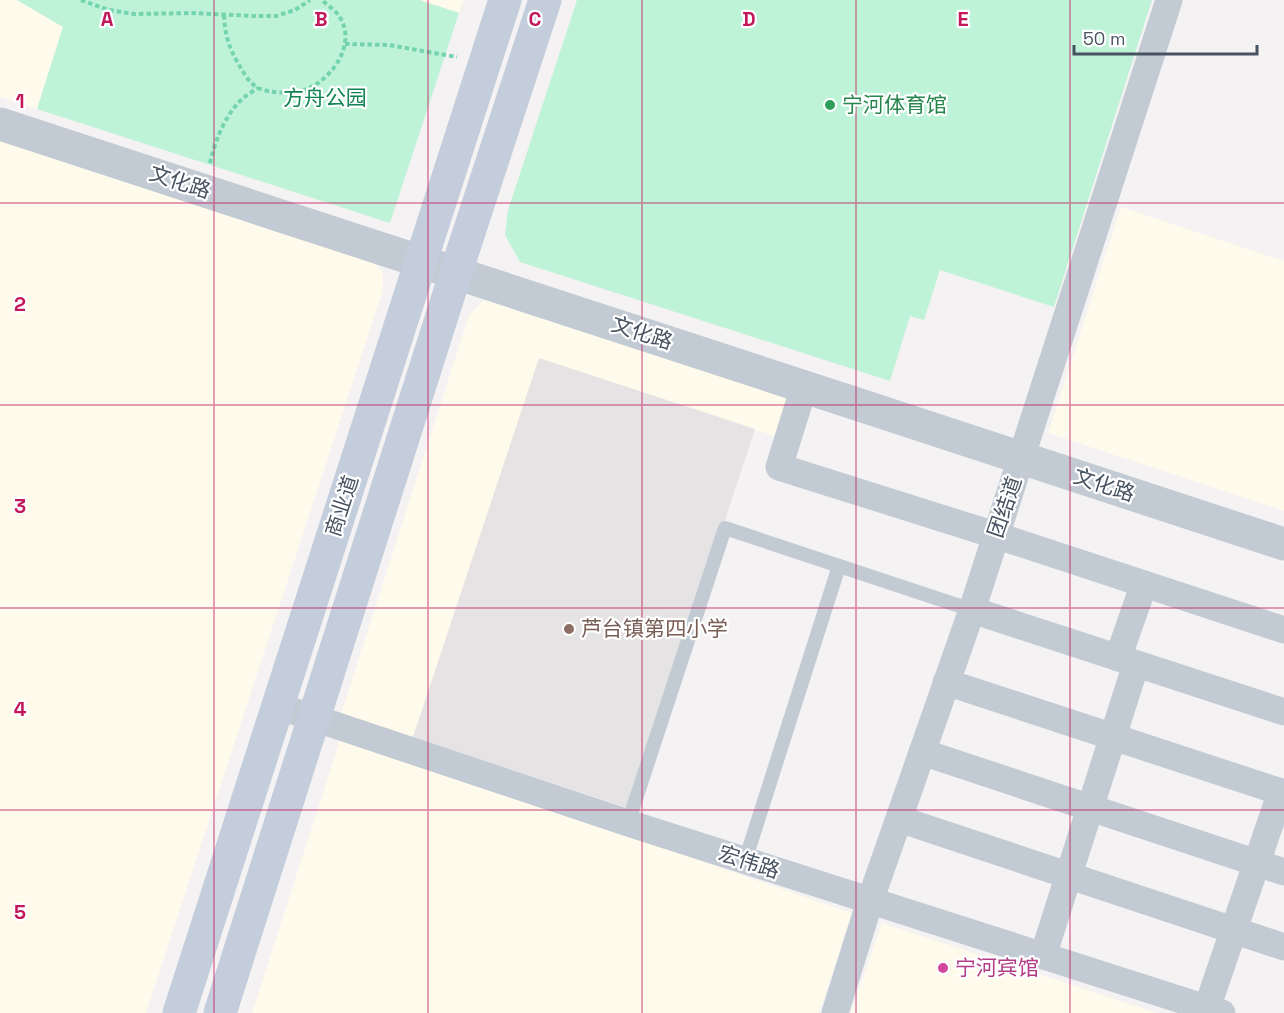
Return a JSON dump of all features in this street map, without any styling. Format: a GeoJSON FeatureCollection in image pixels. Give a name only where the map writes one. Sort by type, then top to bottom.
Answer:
{"type":"FeatureCollection","features":[{"type":"Feature","properties":{"kind":"main road","name":"商业道"},"geometry":{"type":"LineString","coordinates":[[179,1013],[505,0]]}},
{"type":"Feature","properties":{"kind":"main road","name":"商业道"},"geometry":{"type":"LineString","coordinates":[[220,1013],[545,0]]}},
{"type":"Feature","properties":{"kind":"street","name":"团结道"},"geometry":{"type":"LineString","coordinates":[[835,1013],[870,901],[972,610],[1169,0]]}},
{"type":"Feature","properties":{"kind":"street","name":"文化路"},"geometry":{"type":"LineString","coordinates":[[0,124],[1284,544]]}},
{"type":"Feature","properties":{"kind":"street"},"geometry":{"type":"LineString","coordinates":[[804,387],[779,467],[1284,630]]}},
{"type":"Feature","properties":{"kind":"street"},"geometry":{"type":"LineString","coordinates":[[1043,956],[1113,737],[1144,584]]}},
{"type":"Feature","properties":{"kind":"street"},"geometry":{"type":"LineString","coordinates":[[972,610],[1284,712]]}},
{"type":"Feature","properties":{"kind":"street"},"geometry":{"type":"LineString","coordinates":[[946,682],[1283,792],[1234,930],[1214,1011]]}},
{"type":"Feature","properties":{"kind":"street","name":"宏伟路"},"geometry":{"type":"LineString","coordinates":[[278,706],[628,823],[1214,1011]]}},
{"type":"Feature","properties":{"kind":"street"},"geometry":{"type":"LineString","coordinates":[[922,752],[1284,872]]}},
{"type":"Feature","properties":{"kind":"street"},"geometry":{"type":"LineString","coordinates":[[899,819],[1284,947]]}},
{"type":"Feature","properties":{"kind":"lane"},"geometry":{"type":"LineString","coordinates":[[628,823],[725,528],[972,610]]}},
{"type":"Feature","properties":{"kind":"lane"},"geometry":{"type":"LineString","coordinates":[[745,861],[839,566]]}},
{"type":"Feature","properties":{"kind":"path"},"geometry":{"type":"LineString","coordinates":[[81,0],[109,10],[134,14],[192,13],[254,16],[276,16],[295,10],[310,0]]}},
{"type":"Feature","properties":{"kind":"path"},"geometry":{"type":"LineString","coordinates":[[224,15],[225,34],[231,51],[248,80],[258,88],[292,92],[308,89],[320,81],[339,61],[345,44],[345,30],[339,17],[322,0]]}},
{"type":"Feature","properties":{"kind":"path"},"geometry":{"type":"LineString","coordinates":[[345,44],[389,45],[484,63]]}},
{"type":"Feature","properties":{"kind":"path"},"geometry":{"type":"LineString","coordinates":[[205,190],[211,158],[223,126],[242,100],[258,88]]}},
{"type":"Feature","properties":{"kind":"shaded area"},"geometry":{"type":"Polygon","coordinates":[[[0,0],[17,0],[63,27],[37,109],[0,97],[0,0]]]}},
{"type":"Feature","properties":{"kind":"shaded area"},"geometry":{"type":"Polygon","coordinates":[[[420,0],[464,0],[459,13],[420,0]]]}},
{"type":"Feature","properties":{"kind":"shaded area"},"geometry":{"type":"Polygon","coordinates":[[[0,138],[373,262],[383,273],[383,290],[146,1013],[0,1013],[0,138]]]}},
{"type":"Feature","properties":{"kind":"shaded area"},"geometry":{"type":"Polygon","coordinates":[[[1121,207],[1284,261],[1284,511],[1048,433],[1121,207]]]}},
{"type":"Feature","properties":{"kind":"shaded area"},"geometry":{"type":"Polygon","coordinates":[[[486,298],[790,397],[777,437],[539,359],[413,737],[341,714],[469,315],[486,298]]]}},
{"type":"Feature","properties":{"kind":"shaded area","name":"芦台镇第四小学"},"geometry":{"type":"Polygon","coordinates":[[[539,358],[755,429],[630,809],[413,737],[539,358]]]}},
{"type":"Feature","properties":{"kind":"shaded area"},"geometry":{"type":"Polygon","coordinates":[[[340,740],[852,913],[819,1013],[252,1013],[340,740]]]}},
{"type":"Feature","properties":{"kind":"shaded area","name":"宁河宾馆"},"geometry":{"type":"Polygon","coordinates":[[[882,923],[1157,1013],[851,1013],[882,923]]]}},
{"type":"Feature","properties":{"kind":"green space","name":"方舟公园"},"geometry":{"type":"Polygon","coordinates":[[[17,0],[420,0],[459,13],[390,223],[37,109],[63,27],[17,0]]]}},
{"type":"Feature","properties":{"kind":"green space","name":"宁河体育馆"},"geometry":{"type":"Polygon","coordinates":[[[577,0],[1152,0],[1054,307],[940,270],[924,320],[910,316],[890,381],[520,262],[505,235],[508,210],[577,0]]]}},
{"type":"Feature","properties":{"kind":"place","name":"宁河体育馆"},"geometry":{"type":"Point","coordinates":[830,105]}},
{"type":"Feature","properties":{"kind":"place","name":"芦台镇第四小学"},"geometry":{"type":"Point","coordinates":[569,629]}},
{"type":"Feature","properties":{"kind":"place","name":"宁河宾馆"},"geometry":{"type":"Point","coordinates":[943,968]}}]}
